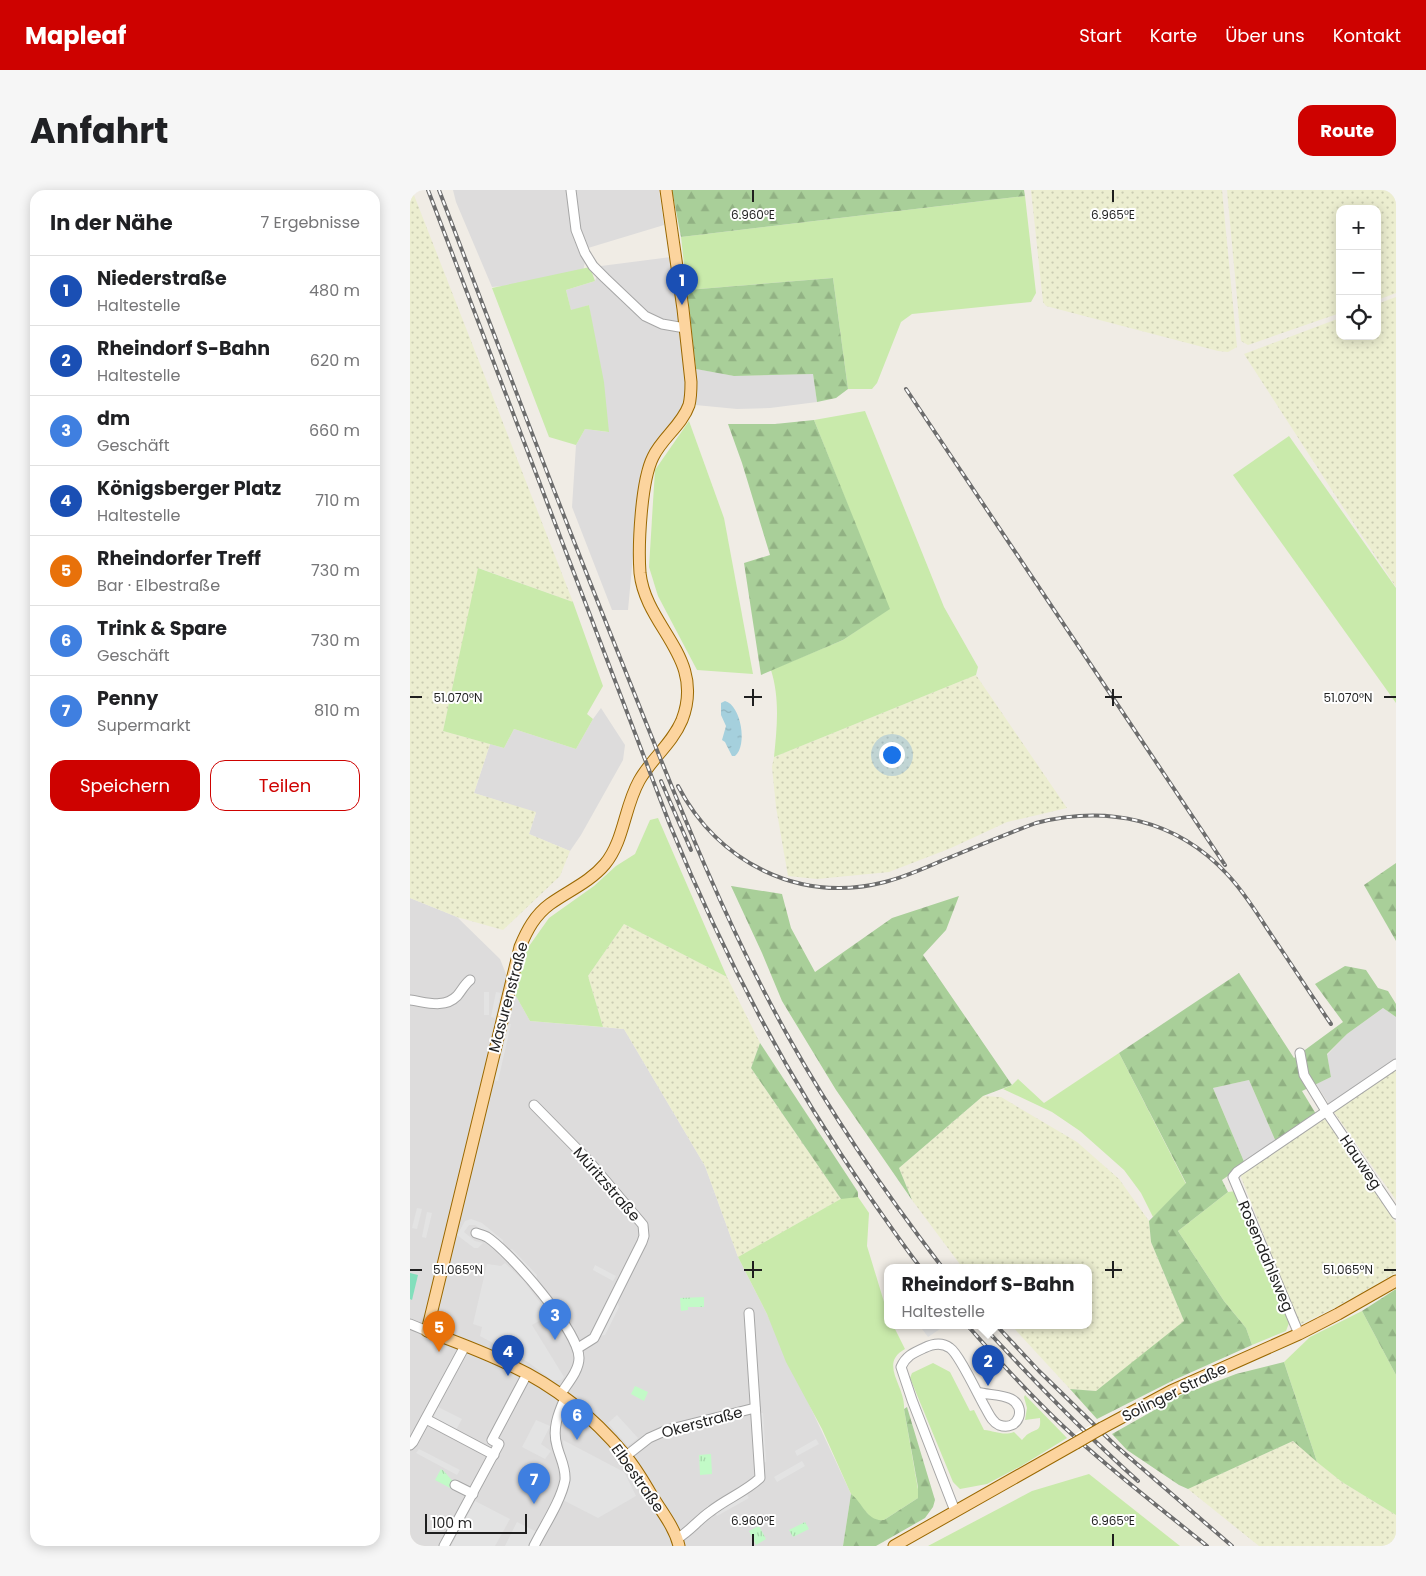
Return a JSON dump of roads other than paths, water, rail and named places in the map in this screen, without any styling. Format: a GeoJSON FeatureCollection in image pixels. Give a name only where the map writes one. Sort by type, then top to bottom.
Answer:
{"type":"FeatureCollection","features":[{"type":"Feature","properties":{"kind":"main road","name":"Masurenstraße"},"geometry":{"type":"LineString","coordinates":[[427,1331],[520,946],[525,933],[540,913],[592,877],[608,860],[618,841],[631,798],[640,779],[674,736],[685,710],[687,691],[683,662],[652,609],[641,575],[640,544],[644,485],[648,466],[689,404],[691,382],[666,190]]}},
{"type":"Feature","properties":{"kind":"main road","name":"Solinger Straße"},"geometry":{"type":"LineString","coordinates":[[894,1546],[1171,1391],[1299,1334],[1396,1281]]}},
{"type":"Feature","properties":{"kind":"main road","name":"Elbestraße"},"geometry":{"type":"LineString","coordinates":[[427,1331],[513,1366],[562,1396],[602,1429],[626,1456],[681,1544]]}},
{"type":"Feature","properties":{"kind":"street"},"geometry":{"type":"LineString","coordinates":[[571,190],[576,230],[585,253],[593,266],[645,316],[662,324],[685,328]]}},
{"type":"Feature","properties":{"kind":"street"},"geometry":{"type":"LineString","coordinates":[[410,1000],[437,1004],[446,1003],[457,995],[462,986],[470,980]]}},
{"type":"Feature","properties":{"kind":"street","name":"Hauweg"},"geometry":{"type":"LineString","coordinates":[[1300,1053],[1304,1075],[1396,1214]]}},
{"type":"Feature","properties":{"kind":"street"},"geometry":{"type":"LineString","coordinates":[[1326,1110],[1396,1064]]}},
{"type":"Feature","properties":{"kind":"street","name":"Müritzstraße"},"geometry":{"type":"LineString","coordinates":[[534,1105],[603,1177],[644,1230],[642,1242],[594,1338],[578,1348]]}},
{"type":"Feature","properties":{"kind":"street","name":"Rosendahlsweg"},"geometry":{"type":"LineString","coordinates":[[1299,1334],[1233,1177],[1237,1172],[1326,1110]]}},
{"type":"Feature","properties":{"kind":"street"},"geometry":{"type":"LineString","coordinates":[[476,1233],[486,1237],[524,1272],[556,1312],[578,1348],[579,1360],[576,1371],[562,1396],[555,1430],[557,1446],[564,1464],[565,1478],[561,1493],[534,1546]]}},
{"type":"Feature","properties":{"kind":"street","name":"Okerstraße"},"geometry":{"type":"LineString","coordinates":[[681,1544],[688,1532],[709,1512],[754,1484],[760,1478],[749,1313]]}},
{"type":"Feature","properties":{"kind":"street","name":"Elbestraße"},"geometry":{"type":"LineString","coordinates":[[410,1324],[427,1331]]}},
{"type":"Feature","properties":{"kind":"street"},"geometry":{"type":"LineString","coordinates":[[955,1511],[912,1400],[901,1367],[904,1359],[937,1344],[950,1348],[957,1356],[977,1392],[992,1419],[996,1423],[1008,1426],[1018,1420],[1019,1409],[1012,1399],[977,1392]]}},
{"type":"Feature","properties":{"kind":"street"},"geometry":{"type":"LineString","coordinates":[[410,1445],[414,1442],[465,1346]]}},
{"type":"Feature","properties":{"kind":"street"},"geometry":{"type":"LineString","coordinates":[[444,1546],[494,1455],[499,1444],[492,1440],[527,1374]]}},
{"type":"Feature","properties":{"kind":"street","name":"Okerstraße"},"geometry":{"type":"LineString","coordinates":[[626,1456],[649,1438],[667,1430],[755,1408]]}},
{"type":"Feature","properties":{"kind":"street"},"geometry":{"type":"LineString","coordinates":[[426,1420],[494,1455]]}},
{"type":"Feature","properties":{"kind":"street"},"geometry":{"type":"LineString","coordinates":[[455,1485],[472,1496]]}},
{"type":"Feature","properties":{"kind":"water"},"geometry":{"type":"Polygon","coordinates":[[[725,701],[731,704],[735,710],[741,726],[741,744],[735,756],[732,756],[722,740],[726,726],[721,715],[721,703],[725,701]]]}},
{"type":"Feature","properties":{"kind":"railway"},"geometry":{"type":"LineString","coordinates":[[428,190],[670,825],[712,922],[759,1016],[811,1107],[839,1152],[918,1264]]}},
{"type":"Feature","properties":{"kind":"railway"},"geometry":{"type":"LineString","coordinates":[[439,190],[659,756],[720,899],[765,993],[824,1098],[881,1184],[940,1264]]}},
{"type":"Feature","properties":{"kind":"railway"},"geometry":{"type":"LineString","coordinates":[[906,389],[1225,865]]}},
{"type":"Feature","properties":{"kind":"railway"},"geometry":{"type":"LineString","coordinates":[[661,781],[691,850]]}},
{"type":"Feature","properties":{"kind":"railway"},"geometry":{"type":"LineString","coordinates":[[678,786],[695,813],[715,837],[739,856],[765,871],[793,882],[822,887],[853,887],[892,880],[1036,823],[1062,818],[1114,817],[1139,821],[1163,829],[1186,840],[1207,855],[1234,881],[1331,1024]]}},
{"type":"Feature","properties":{"kind":"railway"},"geometry":{"type":"LineString","coordinates":[[971,1329],[1014,1377],[1081,1443],[1207,1546]]}},
{"type":"Feature","properties":{"kind":"railway"},"geometry":{"type":"LineString","coordinates":[[986,1329],[1097,1444],[1138,1481]]}},
{"type":"Feature","properties":{"kind":"railway"},"geometry":{"type":"LineString","coordinates":[[1000,1329],[1039,1371],[1115,1445],[1232,1546]]}},
{"type":"Feature","properties":{"kind":"place","name":"Niederstraße"},"geometry":{"type":"Point","coordinates":[682,305]}},
{"type":"Feature","properties":{"kind":"place","name":"dm"},"geometry":{"type":"Point","coordinates":[555,1340]}},
{"type":"Feature","properties":{"kind":"place","name":"Rheindorfer Treff"},"geometry":{"type":"Point","coordinates":[439,1352]}},
{"type":"Feature","properties":{"kind":"place","name":"Königsberger Platz"},"geometry":{"type":"Point","coordinates":[508,1376]}},
{"type":"Feature","properties":{"kind":"place","name":"Rheindorf S-Bahn"},"geometry":{"type":"Point","coordinates":[988,1386]}},
{"type":"Feature","properties":{"kind":"place","name":"Trink & Spare"},"geometry":{"type":"Point","coordinates":[577,1440]}},
{"type":"Feature","properties":{"kind":"place","name":"Penny"},"geometry":{"type":"Point","coordinates":[534,1504]}}]}
